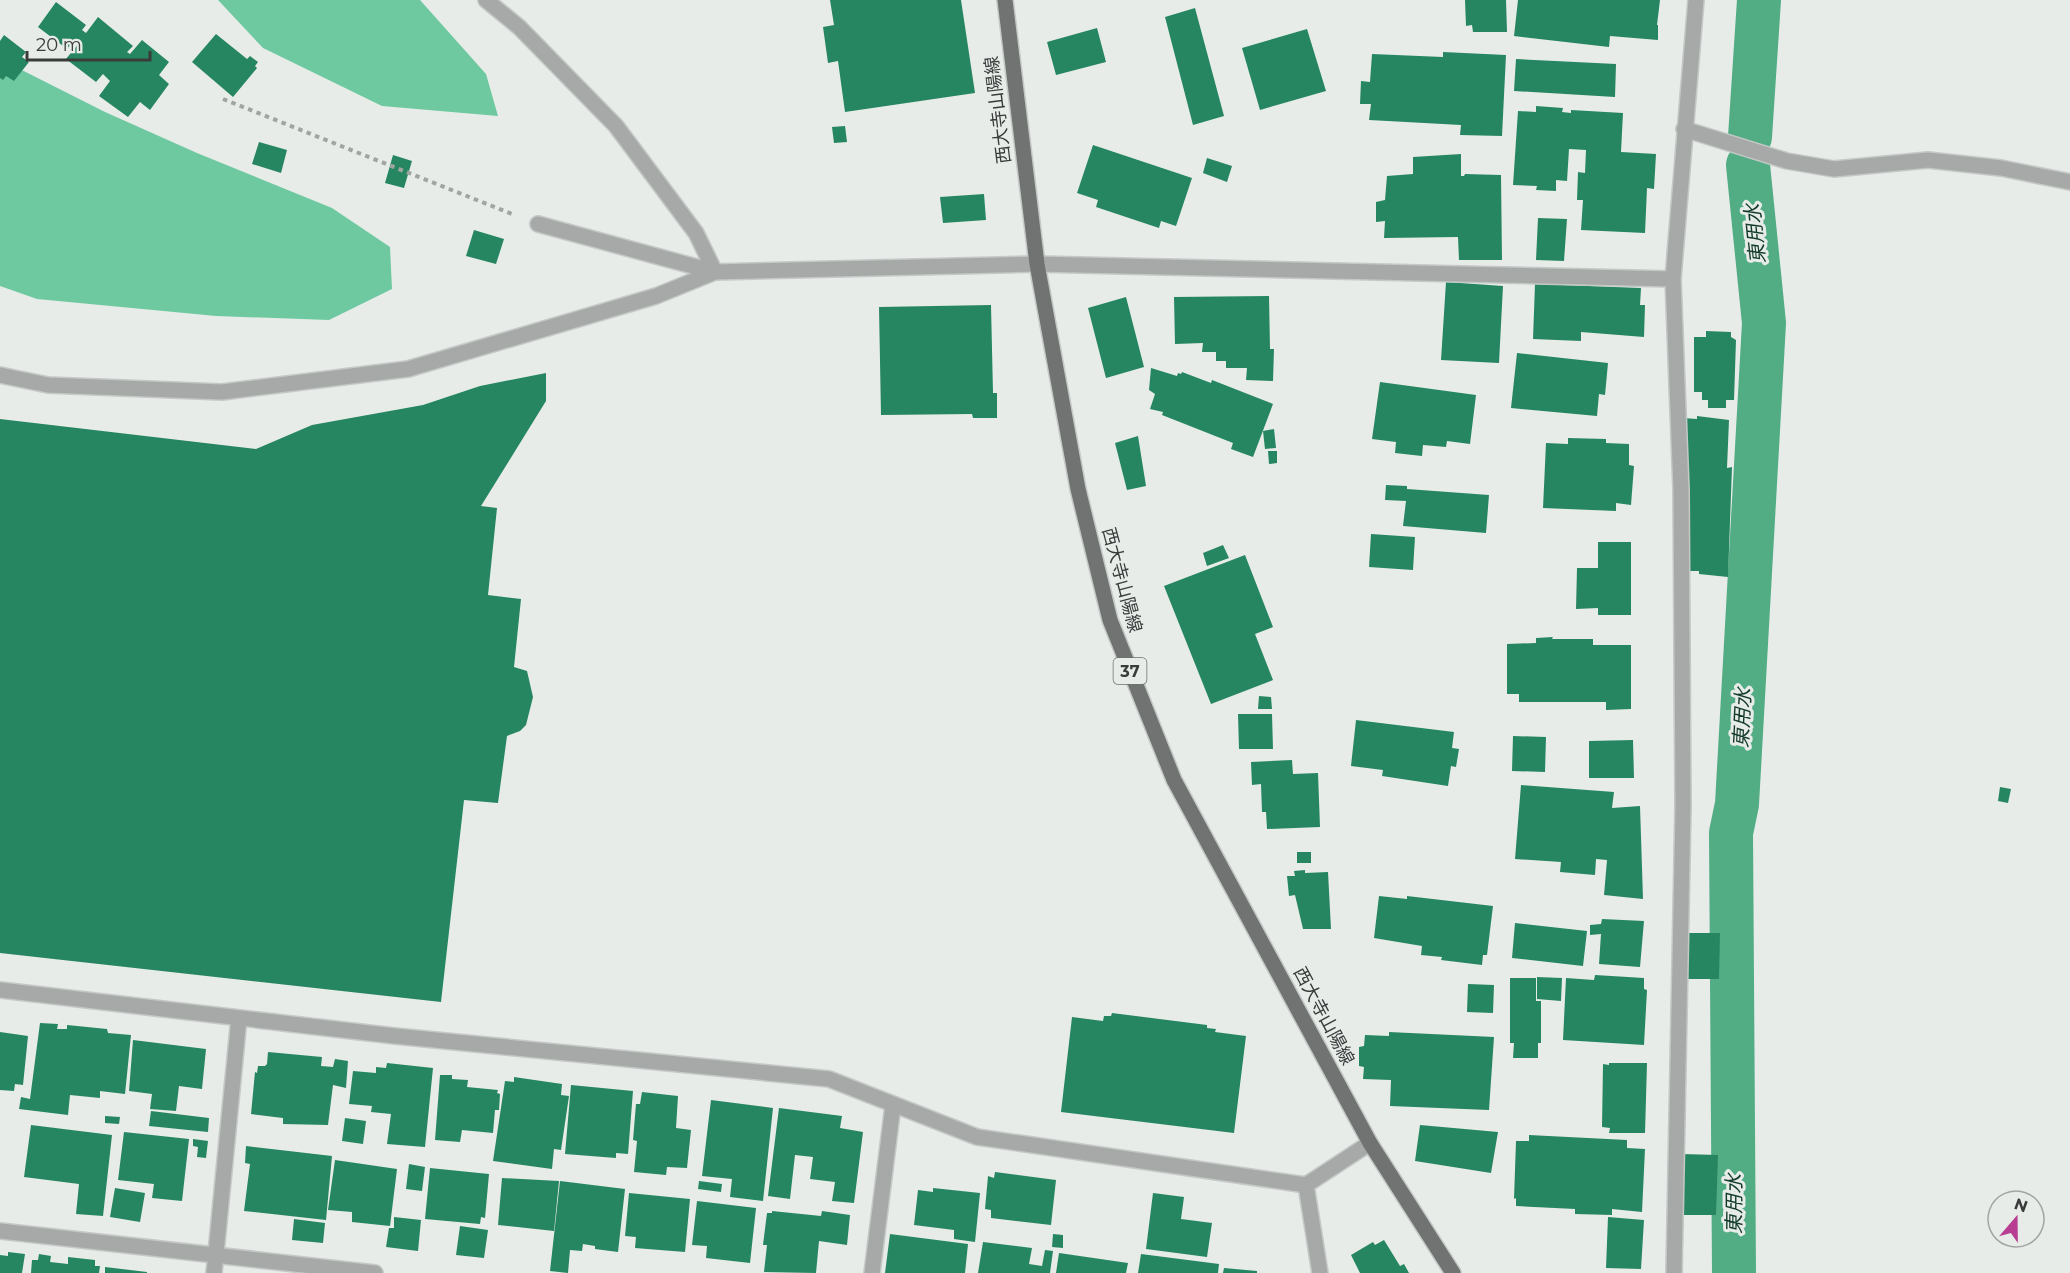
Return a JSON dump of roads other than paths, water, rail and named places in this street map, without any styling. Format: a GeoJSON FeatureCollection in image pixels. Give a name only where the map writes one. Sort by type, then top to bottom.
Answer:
{"type":"FeatureCollection","features":[{"type":"Feature","properties":{"kind":"main road","name":"西大寺山陽線"},"geometry":{"type":"LineString","coordinates":[[1005,0],[1036,264],[1078,489],[1110,620],[1174,780],[1370,1143],[1453,1273]]}},
{"type":"Feature","properties":{"kind":"street"},"geometry":{"type":"LineString","coordinates":[[486,0],[519,27],[616,126],[696,233],[715,272]]}},
{"type":"Feature","properties":{"kind":"street"},"geometry":{"type":"LineString","coordinates":[[1674,1273],[1683,806],[1681,490],[1673,279],[1696,0]]}},
{"type":"Feature","properties":{"kind":"street"},"geometry":{"type":"LineString","coordinates":[[1684,129],[1787,162],[1834,169],[1928,160],[2001,168],[2070,183]]}},
{"type":"Feature","properties":{"kind":"street"},"geometry":{"type":"LineString","coordinates":[[538,224],[715,272],[1036,264],[1673,279]]}},
{"type":"Feature","properties":{"kind":"street"},"geometry":{"type":"LineString","coordinates":[[0,375],[48,385],[222,392],[408,369],[656,296],[715,272]]}},
{"type":"Feature","properties":{"kind":"street"},"geometry":{"type":"LineString","coordinates":[[0,990],[395,1036],[829,1078],[977,1137],[1306,1185],[1370,1143]]}},
{"type":"Feature","properties":{"kind":"street"},"geometry":{"type":"LineString","coordinates":[[214,1273],[239,1018]]}},
{"type":"Feature","properties":{"kind":"street"},"geometry":{"type":"LineString","coordinates":[[872,1273],[893,1105]]}},
{"type":"Feature","properties":{"kind":"street"},"geometry":{"type":"LineString","coordinates":[[1306,1185],[1320,1273]]}},
{"type":"Feature","properties":{"kind":"street"},"geometry":{"type":"LineString","coordinates":[[0,1232],[375,1273]]}},
{"type":"Feature","properties":{"kind":"waterway","name":"東用水"},"geometry":{"type":"LineString","coordinates":[[1750,137],[1759,0]]}},
{"type":"Feature","properties":{"kind":"waterway","name":"東用水"},"geometry":{"type":"LineString","coordinates":[[1734,1273],[1731,833],[1737,804],[1764,323],[1748,165]]}}]}
